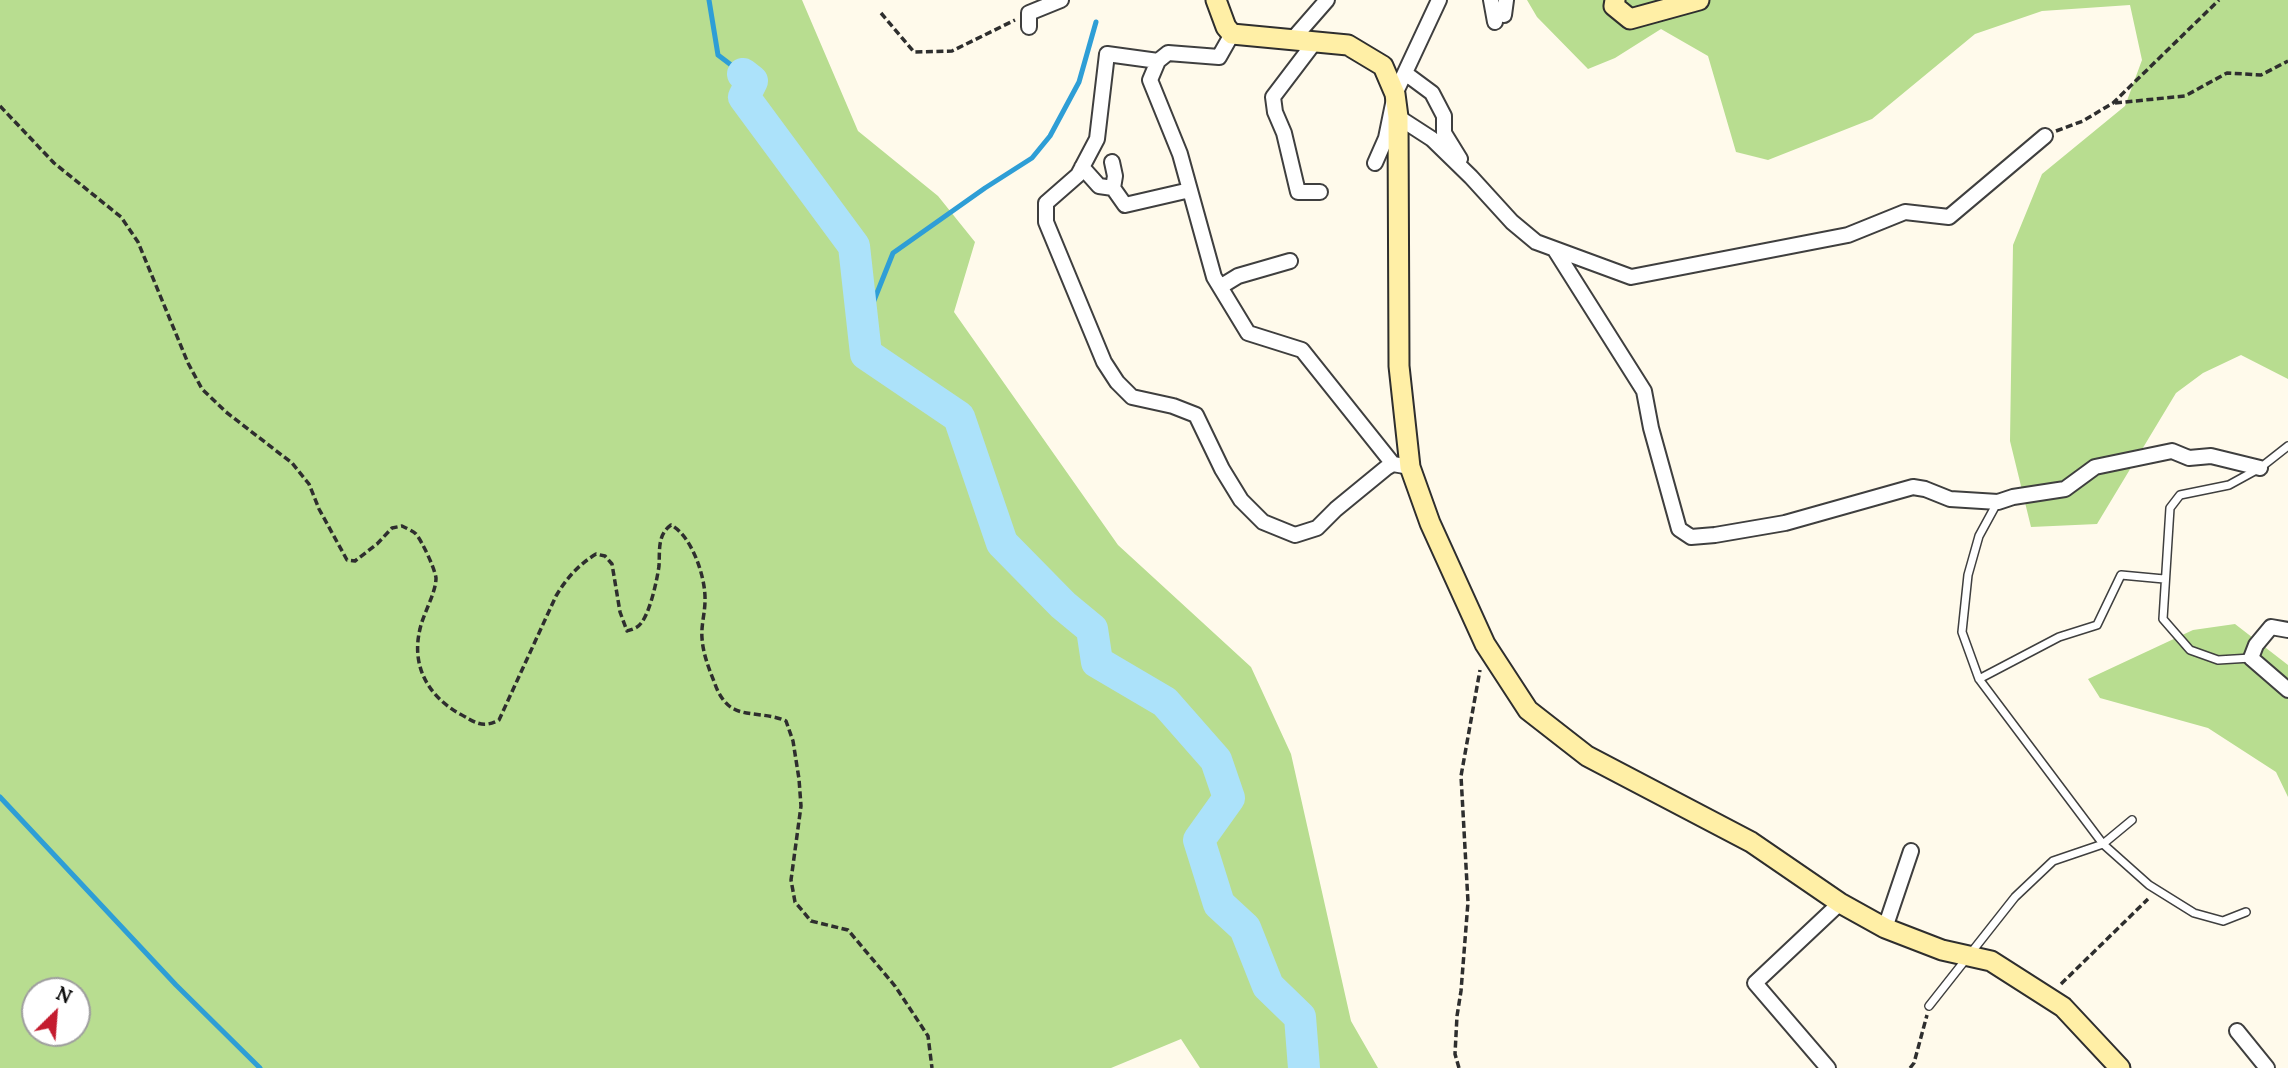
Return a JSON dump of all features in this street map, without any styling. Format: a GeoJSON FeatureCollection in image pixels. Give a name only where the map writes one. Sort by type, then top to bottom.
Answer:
{"type":"FeatureCollection","features":[{"type":"Feature","properties":{"kind":"street"},"geometry":{"type":"LineString","coordinates":[[1216,0],[1226,27],[1232,34],[1348,45],[1382,66],[1395,94],[1398,117],[1401,466]]}},
{"type":"Feature","properties":{"kind":"street"},"geometry":{"type":"LineString","coordinates":[[1292,40],[1327,0]]}},
{"type":"Feature","properties":{"kind":"street"},"geometry":{"type":"LineString","coordinates":[[1374,163],[1386,138],[1395,94],[1439,0]]}},
{"type":"Feature","properties":{"kind":"street"},"geometry":{"type":"LineString","coordinates":[[1491,0],[1499,19],[1506,0]]}},
{"type":"Feature","properties":{"kind":"street"},"geometry":{"type":"LineString","coordinates":[[1615,0],[1614,6],[1630,19],[1699,0]]}},
{"type":"Feature","properties":{"kind":"street"},"geometry":{"type":"LineString","coordinates":[[1029,20],[1051,2]]}},
{"type":"Feature","properties":{"kind":"street"},"geometry":{"type":"LineString","coordinates":[[1232,34],[1219,57],[1168,53],[1158,61],[1150,80],[1180,154],[1214,277],[1248,333],[1302,350],[1401,466],[1485,644],[1528,710],[1587,756],[1751,842],[1840,903],[1885,928],[1942,950],[1991,961],[2063,1007],[2120,1068]]}},
{"type":"Feature","properties":{"kind":"street"},"geometry":{"type":"LineString","coordinates":[[1314,43],[1273,97],[1298,192],[1320,191]]}},
{"type":"Feature","properties":{"kind":"street"},"geometry":{"type":"LineString","coordinates":[[1158,61],[1107,54],[1097,139],[1078,175],[1046,203],[1046,222],[1104,362],[1117,382],[1132,397],[1173,406],[1196,415],[1222,469],[1241,500],[1263,522],[1295,535],[1317,528],[1357,492],[1401,466]]}},
{"type":"Feature","properties":{"kind":"street"},"geometry":{"type":"LineString","coordinates":[[1405,73],[1432,93],[1444,116],[1444,133],[1471,177]]}},
{"type":"Feature","properties":{"kind":"street"},"geometry":{"type":"LineString","coordinates":[[1398,117],[1432,139],[1512,222],[1536,242],[1631,276],[1848,235],[1905,212],[1949,217],[2045,136]]}},
{"type":"Feature","properties":{"kind":"street"},"geometry":{"type":"LineString","coordinates":[[1112,162],[1115,176],[1113,188],[1125,205],[1191,190]]}},
{"type":"Feature","properties":{"kind":"street"},"geometry":{"type":"LineString","coordinates":[[1082,167],[1100,186],[1113,188]]}},
{"type":"Feature","properties":{"kind":"street"},"geometry":{"type":"LineString","coordinates":[[1555,250],[1644,391],[1651,428],[1679,529],[1691,537],[1715,536],[1785,523],[1913,487],[1950,499],[1997,502],[2065,489],[2095,467],[2172,451],[2189,458],[2211,456],[2260,468]]}},
{"type":"Feature","properties":{"kind":"street"},"geometry":{"type":"LineString","coordinates":[[1220,287],[1238,276],[1290,261]]}},
{"type":"Feature","properties":{"kind":"street"},"geometry":{"type":"LineString","coordinates":[[2288,630],[2271,627],[2256,645],[2251,658],[2288,690]]}},
{"type":"Feature","properties":{"kind":"street"},"geometry":{"type":"LineString","coordinates":[[1885,928],[1911,851]]}},
{"type":"Feature","properties":{"kind":"street"},"geometry":{"type":"LineString","coordinates":[[1828,1068],[1755,983],[1840,903]]}},
{"type":"Feature","properties":{"kind":"street"},"geometry":{"type":"LineString","coordinates":[[2236,1031],[2267,1068]]}},
{"type":"Feature","properties":{"kind":"lane"},"geometry":{"type":"LineString","coordinates":[[2251,658],[2218,660],[2190,650],[2163,619],[2170,508],[2180,495],[2229,485],[2260,468],[2288,446]]}},
{"type":"Feature","properties":{"kind":"lane"},"geometry":{"type":"LineString","coordinates":[[1997,502],[1979,536],[1968,575],[1962,632],[1979,679],[2103,844],[2149,886],[2194,914],[2222,921],[2246,912]]}},
{"type":"Feature","properties":{"kind":"lane"},"geometry":{"type":"LineString","coordinates":[[1979,679],[2059,636],[2097,625],[2121,575],[2164,579]]}},
{"type":"Feature","properties":{"kind":"lane"},"geometry":{"type":"LineString","coordinates":[[1929,1006],[2015,897],[2053,861],[2103,844],[2132,820]]}},
{"type":"Feature","properties":{"kind":"path"},"geometry":{"type":"LineString","coordinates":[[2045,136],[2083,121],[2113,103],[2219,0]]}},
{"type":"Feature","properties":{"kind":"path"},"geometry":{"type":"LineString","coordinates":[[881,13],[914,52],[952,51],[1029,20]]}},
{"type":"Feature","properties":{"kind":"path"},"geometry":{"type":"LineString","coordinates":[[2113,103],[2185,96],[2227,73],[2261,75],[2288,61]]}},
{"type":"Feature","properties":{"kind":"path"},"geometry":{"type":"LineString","coordinates":[[0,106],[54,163],[121,217],[138,242],[188,363],[202,389],[226,412],[292,463],[309,484],[319,509],[347,560],[355,561],[377,544],[391,528],[402,526],[416,534],[436,578],[419,631],[418,660],[425,683],[450,708],[479,724],[490,725],[499,720],[567,577],[596,554],[606,556],[612,564],[620,612],[627,631],[639,627],[647,614],[656,579],[660,542],[666,529],[671,525],[675,527],[688,542],[699,564],[705,598],[702,638],[706,664],[719,695],[733,709],[774,716],[786,721],[793,741],[801,806],[791,880],[795,902],[811,920],[848,930],[895,986],[928,1036],[932,1068]]}},
{"type":"Feature","properties":{"kind":"path"},"geometry":{"type":"LineString","coordinates":[[1459,1068],[1455,1054],[1456,1029],[1468,902],[1461,776],[1485,644]]}},
{"type":"Feature","properties":{"kind":"path"},"geometry":{"type":"LineString","coordinates":[[2048,998],[2157,890]]}},
{"type":"Feature","properties":{"kind":"path"},"geometry":{"type":"LineString","coordinates":[[1910,1068],[1914,1063],[1929,1006]]}},
{"type":"Feature","properties":{"kind":"green space"},"geometry":{"type":"Polygon","coordinates":[[[0,0],[802,0],[858,131],[938,196],[975,242],[954,312],[1118,545],[1251,667],[1291,754],[1351,1021],[1378,1068],[1200,1068],[1181,1039],[1111,1068],[0,1068],[0,0]]]}},
{"type":"Feature","properties":{"kind":"green space"},"geometry":{"type":"Polygon","coordinates":[[[1527,0],[2288,0],[2288,379],[2241,355],[2203,373],[2176,393],[2097,524],[2031,527],[2010,441],[2013,245],[2042,174],[2125,106],[2142,60],[2130,5],[2042,11],[1975,34],[1872,119],[1768,160],[1736,152],[1708,56],[1661,29],[1615,58],[1588,69],[1537,17],[1527,0]]]}},
{"type":"Feature","properties":{"kind":"green space"},"geometry":{"type":"Polygon","coordinates":[[[2235,624],[2288,665],[2288,797],[2276,772],[2208,728],[2100,698],[2088,679],[2193,630],[2235,624]]]}},
{"type":"Feature","properties":{"kind":"waterway"},"geometry":{"type":"LineString","coordinates":[[709,0],[718,55],[743,74]]}},
{"type":"Feature","properties":{"kind":"waterway"},"geometry":{"type":"LineString","coordinates":[[863,328],[893,253],[1032,158],[1050,136],[1079,82],[1096,22]]}},
{"type":"Feature","properties":{"kind":"waterway"},"geometry":{"type":"LineString","coordinates":[[743,74],[752,81],[744,97],[854,246],[866,354],[959,417],[1002,543],[1063,605],[1092,629],[1097,662],[1165,702],[1216,760],[1229,798],[1199,840],[1219,904],[1245,928],[1268,986],[1300,1017],[1304,1068]]}},
{"type":"Feature","properties":{"kind":"waterway"},"geometry":{"type":"LineString","coordinates":[[0,797],[176,985],[260,1068]]}}]}
